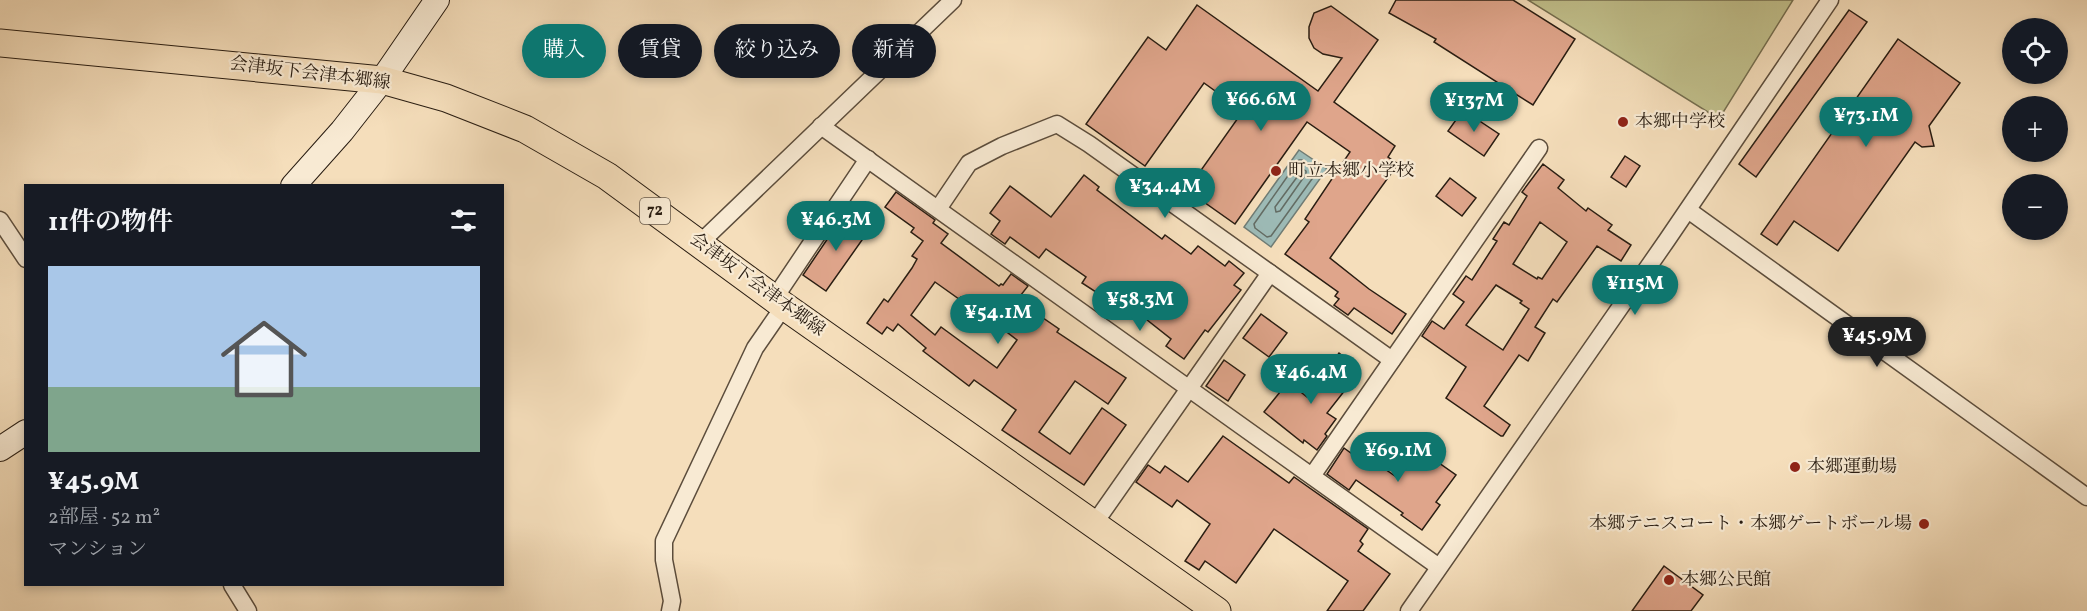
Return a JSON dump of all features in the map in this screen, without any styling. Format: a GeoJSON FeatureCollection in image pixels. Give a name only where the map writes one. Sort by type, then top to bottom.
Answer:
{"type":"FeatureCollection","features":[{"type":"Feature","properties":{"kind":"main road"},"geometry":{"type":"LineString","coordinates":[[295,184],[342,131],[382,80],[437,0]]}},
{"type":"Feature","properties":{"kind":"main road","name":"会津坂下会津本郷線"},"geometry":{"type":"LineString","coordinates":[[0,43],[382,80],[446,98],[525,129],[607,176],[779,302],[1217,611]]}},
{"type":"Feature","properties":{"kind":"main road"},"geometry":{"type":"LineString","coordinates":[[0,449],[24,433]]}},
{"type":"Feature","properties":{"kind":"street"},"geometry":{"type":"LineString","coordinates":[[700,243],[953,0]]}},
{"type":"Feature","properties":{"kind":"street"},"geometry":{"type":"LineString","coordinates":[[1409,611],[1688,210],[1830,0]]}},
{"type":"Feature","properties":{"kind":"street"},"geometry":{"type":"LineString","coordinates":[[938,209],[969,163],[1002,146],[1058,124],[1392,360]]}},
{"type":"Feature","properties":{"kind":"street"},"geometry":{"type":"LineString","coordinates":[[821,126],[1439,567]]}},
{"type":"Feature","properties":{"kind":"street"},"geometry":{"type":"LineString","coordinates":[[1312,476],[1539,148]]}},
{"type":"Feature","properties":{"kind":"street"},"geometry":{"type":"LineString","coordinates":[[670,611],[672,601],[664,560],[664,541],[779,302],[868,159]]}},
{"type":"Feature","properties":{"kind":"street"},"geometry":{"type":"LineString","coordinates":[[1688,210],[2087,497]]}},
{"type":"Feature","properties":{"kind":"street"},"geometry":{"type":"LineString","coordinates":[[0,220],[24,256]]}},
{"type":"Feature","properties":{"kind":"street"},"geometry":{"type":"LineString","coordinates":[[1094,524],[1270,273]]}},
{"type":"Feature","properties":{"kind":"street"},"geometry":{"type":"LineString","coordinates":[[233,586],[248,611]]}},
{"type":"Feature","properties":{"kind":"shaded area"},"geometry":{"type":"Polygon","coordinates":[[[1528,0],[1793,0],[1719,119],[1528,0]]]}},
{"type":"Feature","properties":{"kind":"water"},"geometry":{"type":"Polygon","coordinates":[[[1299,150],[1327,169],[1271,247],[1244,227],[1299,150]]]}},
{"type":"Feature","properties":{"kind":"building"},"geometry":{"type":"Polygon","coordinates":[[[1396,0],[1513,0],[1575,39],[1533,105],[1434,42],[1436,39],[1389,13],[1396,0]]]}},
{"type":"Feature","properties":{"kind":"building"},"geometry":{"type":"Polygon","coordinates":[[[1197,5],[1318,91],[1342,58],[1323,54],[1314,48],[1309,38],[1309,27],[1314,13],[1331,6],[1378,40],[1334,102],[1395,146],[1388,157],[1398,164],[1330,258],[1369,289],[1406,314],[1392,334],[1354,308],[1348,315],[1334,305],[1339,299],[1335,296],[1338,292],[1285,254],[1309,222],[1305,219],[1350,152],[1307,122],[1235,224],[1187,190],[1243,111],[1204,83],[1145,166],[1086,124],[1148,37],[1166,50],[1197,5]]]}},
{"type":"Feature","properties":{"kind":"building"},"geometry":{"type":"Polygon","coordinates":[[[1849,10],[1867,22],[1756,177],[1739,164],[1849,10]]]}},
{"type":"Feature","properties":{"kind":"building"},"geometry":{"type":"Polygon","coordinates":[[[1898,39],[1960,83],[1929,126],[1934,146],[1922,147],[1915,142],[1838,251],[1794,221],[1777,245],[1761,234],[1898,39]]]}},
{"type":"Feature","properties":{"kind":"building"},"geometry":{"type":"Polygon","coordinates":[[[1463,110],[1499,134],[1484,156],[1448,131],[1463,110]]]}},
{"type":"Feature","properties":{"kind":"building"},"geometry":{"type":"Polygon","coordinates":[[[1625,156],[1640,166],[1626,187],[1611,177],[1625,156]]]}},
{"type":"Feature","properties":{"kind":"building"},"geometry":{"type":"Polygon","coordinates":[[[1543,164],[1564,180],[1558,188],[1586,211],[1588,208],[1612,225],[1608,230],[1631,245],[1621,261],[1597,246],[1557,302],[1553,299],[1535,327],[1545,333],[1528,361],[1519,355],[1484,406],[1510,425],[1501,436],[1446,398],[1466,367],[1422,336],[1432,321],[1444,329],[1464,302],[1453,294],[1466,276],[1472,280],[1497,241],[1493,239],[1504,222],[1509,225],[1527,196],[1522,192],[1543,164]],[[1540,222],[1513,264],[1537,279],[1538,277],[1542,279],[1567,242],[1540,222]],[[1496,285],[1466,325],[1503,350],[1529,309],[1520,303],[1522,301],[1496,285]]]}},
{"type":"Feature","properties":{"kind":"building"},"geometry":{"type":"Polygon","coordinates":[[[1084,175],[1099,187],[1097,190],[1162,239],[1165,235],[1191,254],[1198,246],[1225,266],[1229,261],[1244,273],[1234,285],[1241,290],[1208,332],[1205,330],[1184,359],[1166,346],[1171,339],[1137,312],[1134,316],[1103,294],[1102,296],[1082,283],[1086,277],[1046,249],[1039,258],[1010,237],[1005,244],[991,234],[1000,221],[990,213],[1010,186],[1051,217],[1084,175]]]}},
{"type":"Feature","properties":{"kind":"building"},"geometry":{"type":"Polygon","coordinates":[[[1450,178],[1476,198],[1462,216],[1436,196],[1450,178]]]}},
{"type":"Feature","properties":{"kind":"building"},"geometry":{"type":"Polygon","coordinates":[[[896,192],[935,220],[933,223],[948,234],[941,243],[999,286],[1003,285],[1011,274],[1028,286],[1017,300],[1059,329],[1057,332],[1126,378],[1108,404],[1075,381],[1039,432],[1070,454],[1102,408],[1126,425],[1084,485],[1002,430],[1016,410],[974,380],[969,386],[923,351],[926,348],[898,324],[893,331],[887,327],[882,334],[867,323],[884,299],[888,302],[912,268],[917,259],[912,256],[923,241],[911,232],[914,228],[885,207],[896,192]],[[935,282],[911,315],[935,335],[941,327],[997,368],[1017,340],[961,297],[959,299],[935,282]]]}},
{"type":"Feature","properties":{"kind":"building"},"geometry":{"type":"Polygon","coordinates":[[[848,212],[864,223],[860,228],[867,233],[826,291],[803,275],[848,212]]]}},
{"type":"Feature","properties":{"kind":"building"},"geometry":{"type":"Polygon","coordinates":[[[1261,314],[1287,333],[1269,357],[1243,338],[1261,314]]]}},
{"type":"Feature","properties":{"kind":"building"},"geometry":{"type":"Polygon","coordinates":[[[1339,353],[1352,363],[1347,369],[1352,373],[1346,382],[1349,385],[1327,413],[1336,419],[1317,450],[1304,440],[1303,443],[1264,412],[1288,382],[1307,397],[1339,353]]]}},
{"type":"Feature","properties":{"kind":"building"},"geometry":{"type":"Polygon","coordinates":[[[1224,360],[1245,375],[1228,401],[1206,386],[1224,360]]]}},
{"type":"Feature","properties":{"kind":"building"},"geometry":{"type":"Polygon","coordinates":[[[1223,436],[1289,483],[1294,477],[1368,529],[1360,541],[1363,544],[1358,551],[1390,574],[1363,611],[1327,611],[1348,581],[1274,529],[1236,583],[1205,561],[1199,570],[1185,561],[1210,524],[1177,500],[1172,507],[1136,482],[1148,465],[1160,473],[1165,466],[1188,482],[1223,436]]]}},
{"type":"Feature","properties":{"kind":"building"},"geometry":{"type":"Polygon","coordinates":[[[1344,448],[1359,459],[1363,454],[1398,478],[1419,449],[1456,475],[1436,502],[1440,505],[1422,530],[1401,515],[1403,513],[1356,480],[1349,490],[1327,474],[1344,448]]]}},
{"type":"Feature","properties":{"kind":"building","name":"本郷公民館"},"geometry":{"type":"Polygon","coordinates":[[[1664,566],[1703,595],[1691,611],[1632,611],[1664,566]]]}},
{"type":"Feature","properties":{"kind":"place","name":"本郷中学校"},"geometry":{"type":"Point","coordinates":[1623,122]}},
{"type":"Feature","properties":{"kind":"place","name":"町立本郷小学校"},"geometry":{"type":"Point","coordinates":[1276,171]}},
{"type":"Feature","properties":{"kind":"place","name":"本郷運動場"},"geometry":{"type":"Point","coordinates":[1795,467]}},
{"type":"Feature","properties":{"kind":"place","name":"本郷テニスコート・本郷ゲートボール場"},"geometry":{"type":"Point","coordinates":[1924,524]}},
{"type":"Feature","properties":{"kind":"place","name":"本郷公民館"},"geometry":{"type":"Point","coordinates":[1669,580]}}]}
